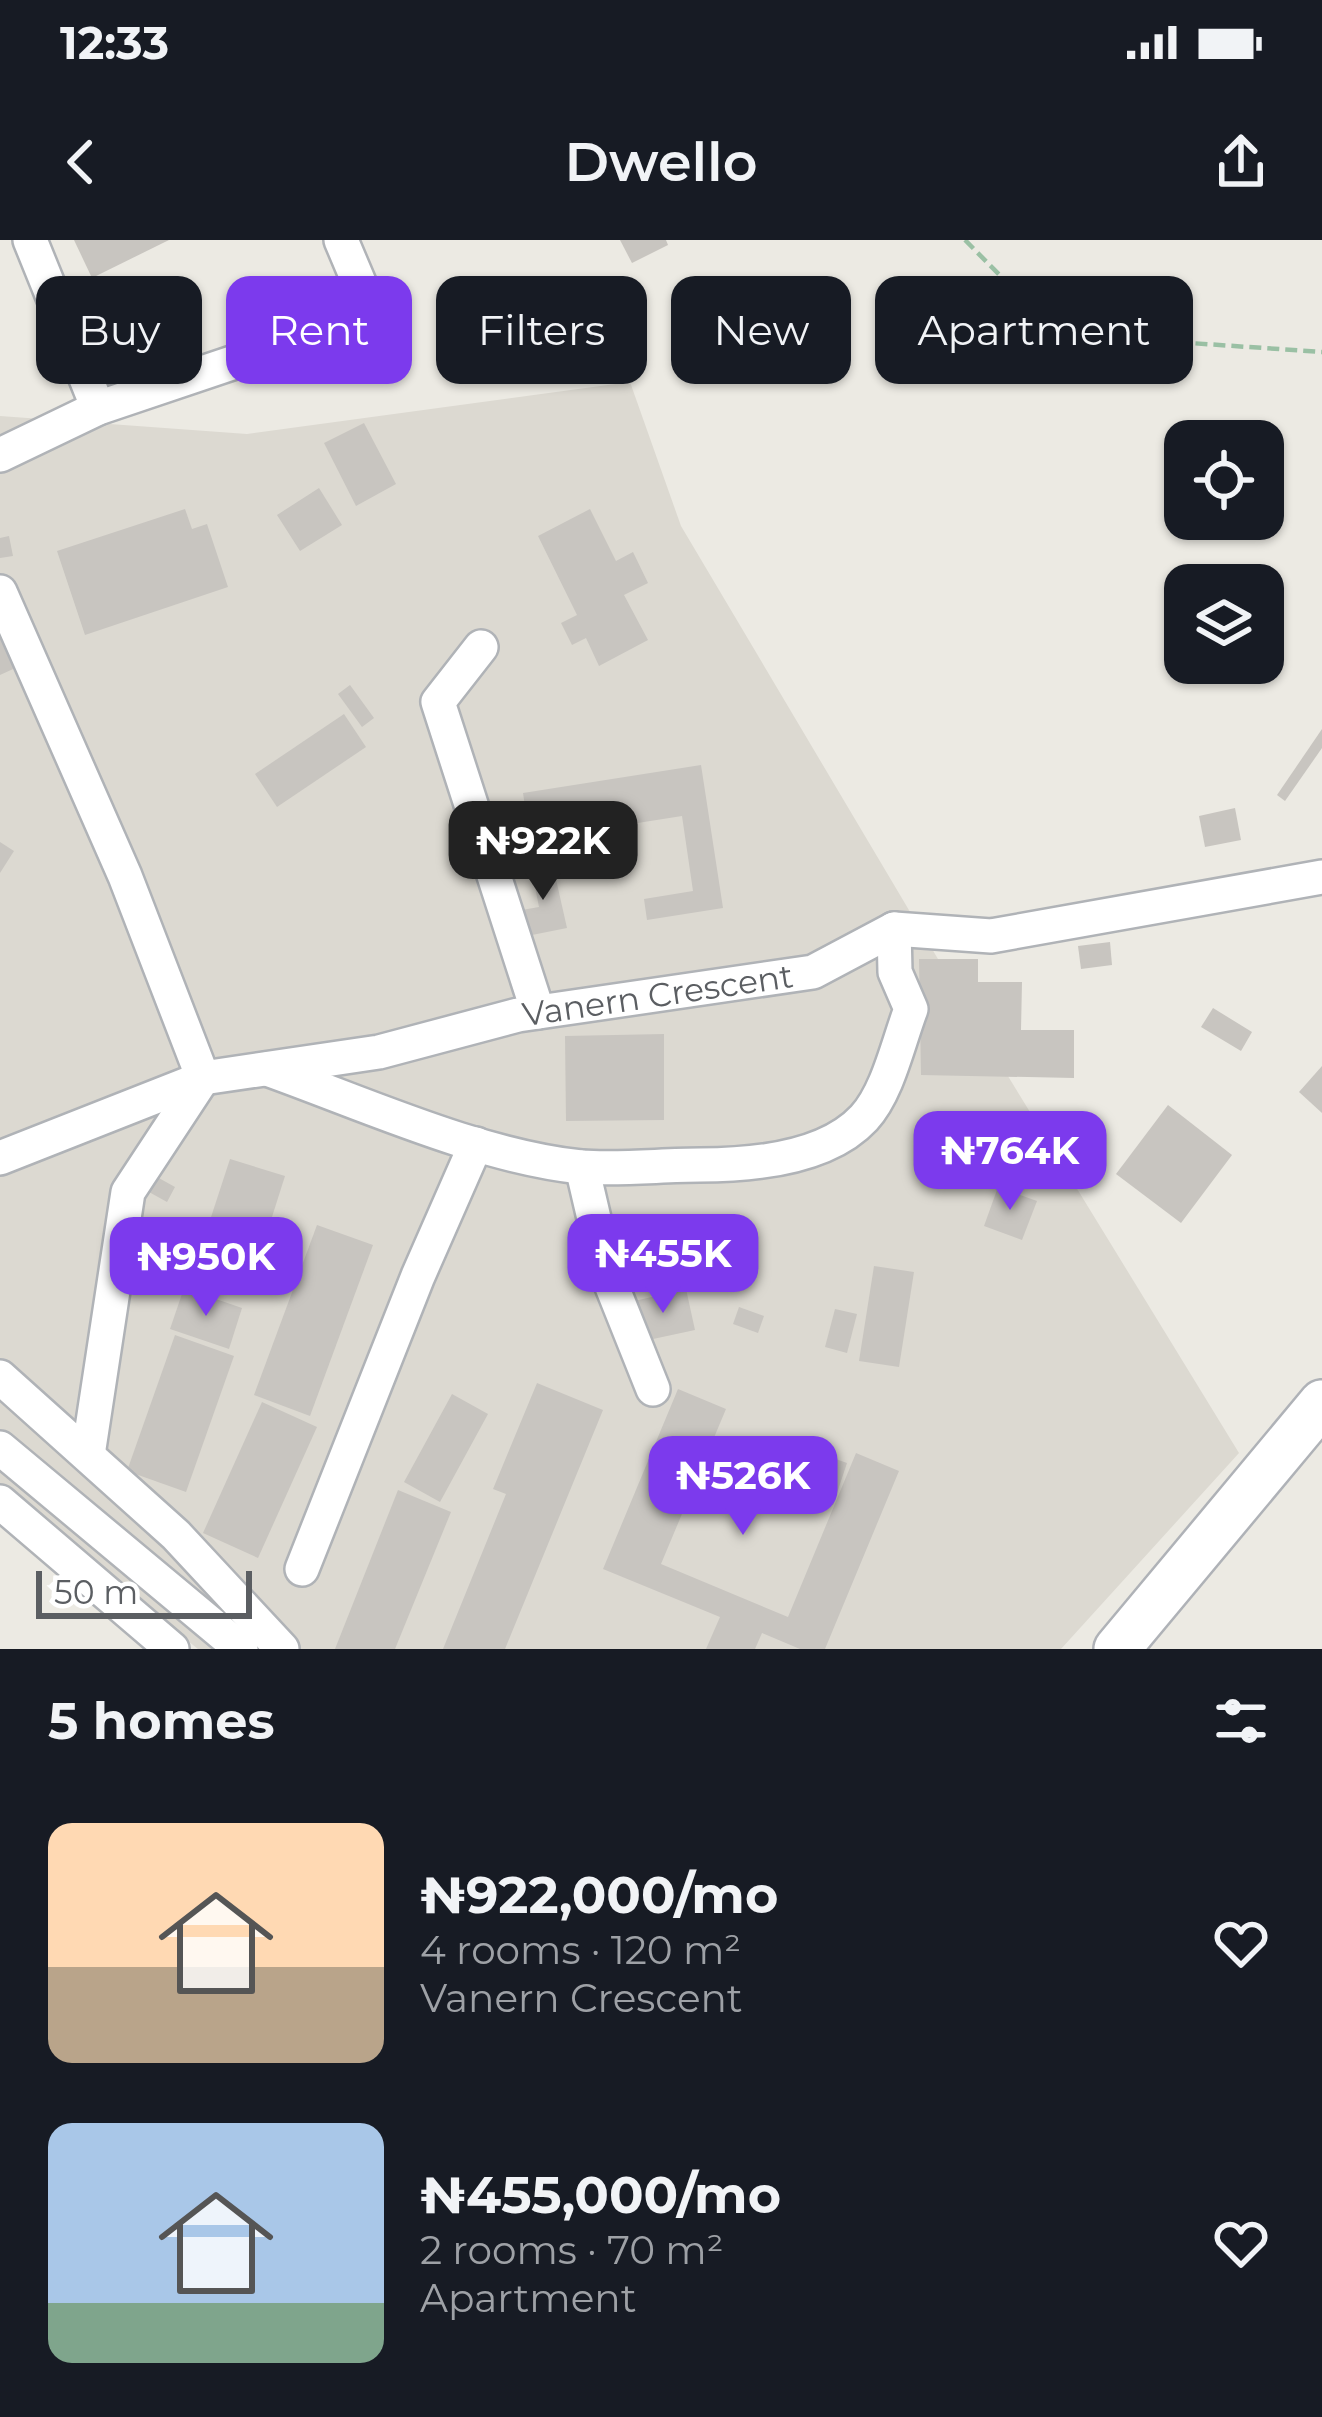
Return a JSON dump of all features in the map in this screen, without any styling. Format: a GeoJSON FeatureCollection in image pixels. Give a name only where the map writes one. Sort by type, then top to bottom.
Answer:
{"type":"FeatureCollection","features":[{"type":"Feature","properties":{"kind":"main road"},"geometry":{"type":"LineString","coordinates":[[1117,1649],[1322,1403]]}},
{"type":"Feature","properties":{"kind":"street"},"geometry":{"type":"LineString","coordinates":[[30,240],[98,408]]}},
{"type":"Feature","properties":{"kind":"street"},"geometry":{"type":"LineString","coordinates":[[0,454],[98,408],[345,326],[362,309],[360,285],[341,240]]}},
{"type":"Feature","properties":{"kind":"street"},"geometry":{"type":"LineString","coordinates":[[0,592],[116,855],[203,1078],[128,1192],[88,1455]]}},
{"type":"Feature","properties":{"kind":"street"},"geometry":{"type":"LineString","coordinates":[[481,647],[438,701],[538,1012]]}},
{"type":"Feature","properties":{"kind":"street"},"geometry":{"type":"LineString","coordinates":[[266,1068],[476,1144],[582,1167],[770,1161],[838,1139],[865,1118],[878,1096],[911,1010],[895,972],[894,929],[991,936],[1318,875]]}},
{"type":"Feature","properties":{"kind":"street","name":"Vanern Crescent"},"geometry":{"type":"LineString","coordinates":[[0,1158],[203,1078],[379,1052],[538,1012],[813,972],[894,929]]}},
{"type":"Feature","properties":{"kind":"street"},"geometry":{"type":"LineString","coordinates":[[302,1569],[418,1276],[476,1144]]}},
{"type":"Feature","properties":{"kind":"street"},"geometry":{"type":"LineString","coordinates":[[582,1167],[608,1274],[653,1389]]}},
{"type":"Feature","properties":{"kind":"street"},"geometry":{"type":"LineString","coordinates":[[0,1377],[176,1535],[282,1649]]}},
{"type":"Feature","properties":{"kind":"street"},"geometry":{"type":"LineString","coordinates":[[0,1448],[242,1649]]}},
{"type":"Feature","properties":{"kind":"street"},"geometry":{"type":"LineString","coordinates":[[0,1502],[172,1649]]}},
{"type":"Feature","properties":{"kind":"path"},"geometry":{"type":"LineString","coordinates":[[965,240],[1058,334],[1322,352]]}},
{"type":"Feature","properties":{"kind":"shaded area"},"geometry":{"type":"Polygon","coordinates":[[[631,384],[681,526],[992,1050],[1239,1453],[1061,1649],[198,1649],[0,1490],[0,416],[247,434],[631,384]]]}},
{"type":"Feature","properties":{"kind":"building"},"geometry":{"type":"Polygon","coordinates":[[[74,240],[169,240],[96,276],[91,276],[74,240]]]}},
{"type":"Feature","properties":{"kind":"building"},"geometry":{"type":"Polygon","coordinates":[[[620,240],[666,240],[668,245],[632,263],[620,240]]]}},
{"type":"Feature","properties":{"kind":"building"},"geometry":{"type":"Polygon","coordinates":[[[364,423],[396,484],[356,506],[324,443],[364,423]]]}},
{"type":"Feature","properties":{"kind":"building"},"geometry":{"type":"Polygon","coordinates":[[[319,488],[342,525],[300,551],[277,515],[319,488]]]}},
{"type":"Feature","properties":{"kind":"building"},"geometry":{"type":"Polygon","coordinates":[[[185,509],[192,529],[207,524],[228,587],[85,635],[57,551],[185,509]]]}},
{"type":"Feature","properties":{"kind":"building"},"geometry":{"type":"Polygon","coordinates":[[[590,509],[616,561],[633,552],[648,583],[624,595],[648,640],[599,666],[586,638],[572,645],[561,623],[577,615],[538,536],[590,509]]]}},
{"type":"Feature","properties":{"kind":"building"},"geometry":{"type":"Polygon","coordinates":[[[9,536],[13,556],[0,558],[0,538],[9,536]]]}},
{"type":"Feature","properties":{"kind":"building"},"geometry":{"type":"Polygon","coordinates":[[[0,611],[24,664],[0,675],[0,611]]]}},
{"type":"Feature","properties":{"kind":"building"},"geometry":{"type":"Polygon","coordinates":[[[350,685],[374,718],[362,727],[338,694],[350,685]]]}},
{"type":"Feature","properties":{"kind":"building"},"geometry":{"type":"Polygon","coordinates":[[[344,714],[366,747],[277,807],[255,774],[344,714]]]}},
{"type":"Feature","properties":{"kind":"building"},"geometry":{"type":"Polygon","coordinates":[[[1322,729],[1322,748],[1285,801],[1277,795],[1322,729]]]}},
{"type":"Feature","properties":{"kind":"building"},"geometry":{"type":"Polygon","coordinates":[[[701,765],[723,908],[647,920],[644,899],[693,891],[682,816],[530,840],[523,793],[701,765]]]}},
{"type":"Feature","properties":{"kind":"building"},"geometry":{"type":"Polygon","coordinates":[[[1235,808],[1241,840],[1205,847],[1199,816],[1235,808]]]}},
{"type":"Feature","properties":{"kind":"building"},"geometry":{"type":"Polygon","coordinates":[[[0,842],[14,851],[0,873],[0,842]]]}},
{"type":"Feature","properties":{"kind":"building"},"geometry":{"type":"Polygon","coordinates":[[[551,857],[567,928],[522,937],[516,911],[539,907],[530,862],[551,857]]]}},
{"type":"Feature","properties":{"kind":"building"},"geometry":{"type":"Polygon","coordinates":[[[1110,942],[1112,965],[1081,969],[1078,946],[1110,942]]]}},
{"type":"Feature","properties":{"kind":"building"},"geometry":{"type":"Polygon","coordinates":[[[919,959],[978,959],[978,982],[1022,982],[1021,1030],[1074,1030],[1074,1078],[921,1075],[919,959]]]}},
{"type":"Feature","properties":{"kind":"building"},"geometry":{"type":"Polygon","coordinates":[[[1213,1008],[1252,1032],[1241,1051],[1201,1027],[1213,1008]]]}},
{"type":"Feature","properties":{"kind":"building"},"geometry":{"type":"Polygon","coordinates":[[[664,1034],[664,1120],[566,1121],[565,1036],[664,1034]]]}},
{"type":"Feature","properties":{"kind":"building"},"geometry":{"type":"Polygon","coordinates":[[[1322,1066],[1322,1113],[1299,1092],[1322,1066]]]}},
{"type":"Feature","properties":{"kind":"building"},"geometry":{"type":"Polygon","coordinates":[[[1168,1105],[1232,1155],[1181,1223],[1116,1174],[1168,1105]]]}},
{"type":"Feature","properties":{"kind":"building"},"geometry":{"type":"Polygon","coordinates":[[[230,1159],[285,1176],[252,1280],[196,1263],[230,1159]]]}},
{"type":"Feature","properties":{"kind":"building"},"geometry":{"type":"Polygon","coordinates":[[[157,1177],[175,1187],[167,1202],[149,1192],[157,1177]]]}},
{"type":"Feature","properties":{"kind":"building"},"geometry":{"type":"Polygon","coordinates":[[[998,1187],[1037,1201],[1022,1240],[984,1226],[998,1187]]]}},
{"type":"Feature","properties":{"kind":"building"},"geometry":{"type":"Polygon","coordinates":[[[317,1225],[373,1245],[310,1416],[254,1395],[317,1225]]]}},
{"type":"Feature","properties":{"kind":"building"},"geometry":{"type":"Polygon","coordinates":[[[874,1266],[914,1272],[899,1367],[859,1361],[874,1266]]]}},
{"type":"Feature","properties":{"kind":"building"},"geometry":{"type":"Polygon","coordinates":[[[184,1288],[242,1308],[229,1349],[170,1329],[184,1288]]]}},
{"type":"Feature","properties":{"kind":"building"},"geometry":{"type":"Polygon","coordinates":[[[686,1289],[695,1330],[639,1342],[630,1302],[686,1289]]]}},
{"type":"Feature","properties":{"kind":"building"},"geometry":{"type":"Polygon","coordinates":[[[739,1307],[764,1316],[758,1333],[733,1324],[739,1307]]]}},
{"type":"Feature","properties":{"kind":"building"},"geometry":{"type":"Polygon","coordinates":[[[835,1309],[857,1314],[847,1353],[825,1347],[835,1309]]]}},
{"type":"Feature","properties":{"kind":"building"},"geometry":{"type":"Polygon","coordinates":[[[175,1335],[234,1356],[186,1492],[127,1471],[175,1335]]]}},
{"type":"Feature","properties":{"kind":"building"},"geometry":{"type":"Polygon","coordinates":[[[537,1383],[603,1410],[505,1649],[443,1649],[506,1494],[493,1489],[537,1383]]]}},
{"type":"Feature","properties":{"kind":"building"},"geometry":{"type":"Polygon","coordinates":[[[678,1389],[726,1409],[661,1564],[788,1617],[856,1453],[899,1471],[825,1649],[800,1649],[762,1633],[755,1649],[706,1649],[720,1617],[603,1569],[678,1389]]]}},
{"type":"Feature","properties":{"kind":"building"},"geometry":{"type":"Polygon","coordinates":[[[452,1394],[488,1414],[440,1502],[404,1482],[452,1394]]]}},
{"type":"Feature","properties":{"kind":"building"},"geometry":{"type":"Polygon","coordinates":[[[262,1402],[317,1427],[258,1558],[203,1533],[262,1402]]]}},
{"type":"Feature","properties":{"kind":"building"},"geometry":{"type":"Polygon","coordinates":[[[830,1457],[847,1463],[833,1505],[815,1500],[830,1457]]]}},
{"type":"Feature","properties":{"kind":"building"},"geometry":{"type":"Polygon","coordinates":[[[398,1490],[451,1512],[395,1649],[335,1649],[398,1490]]]}}]}
